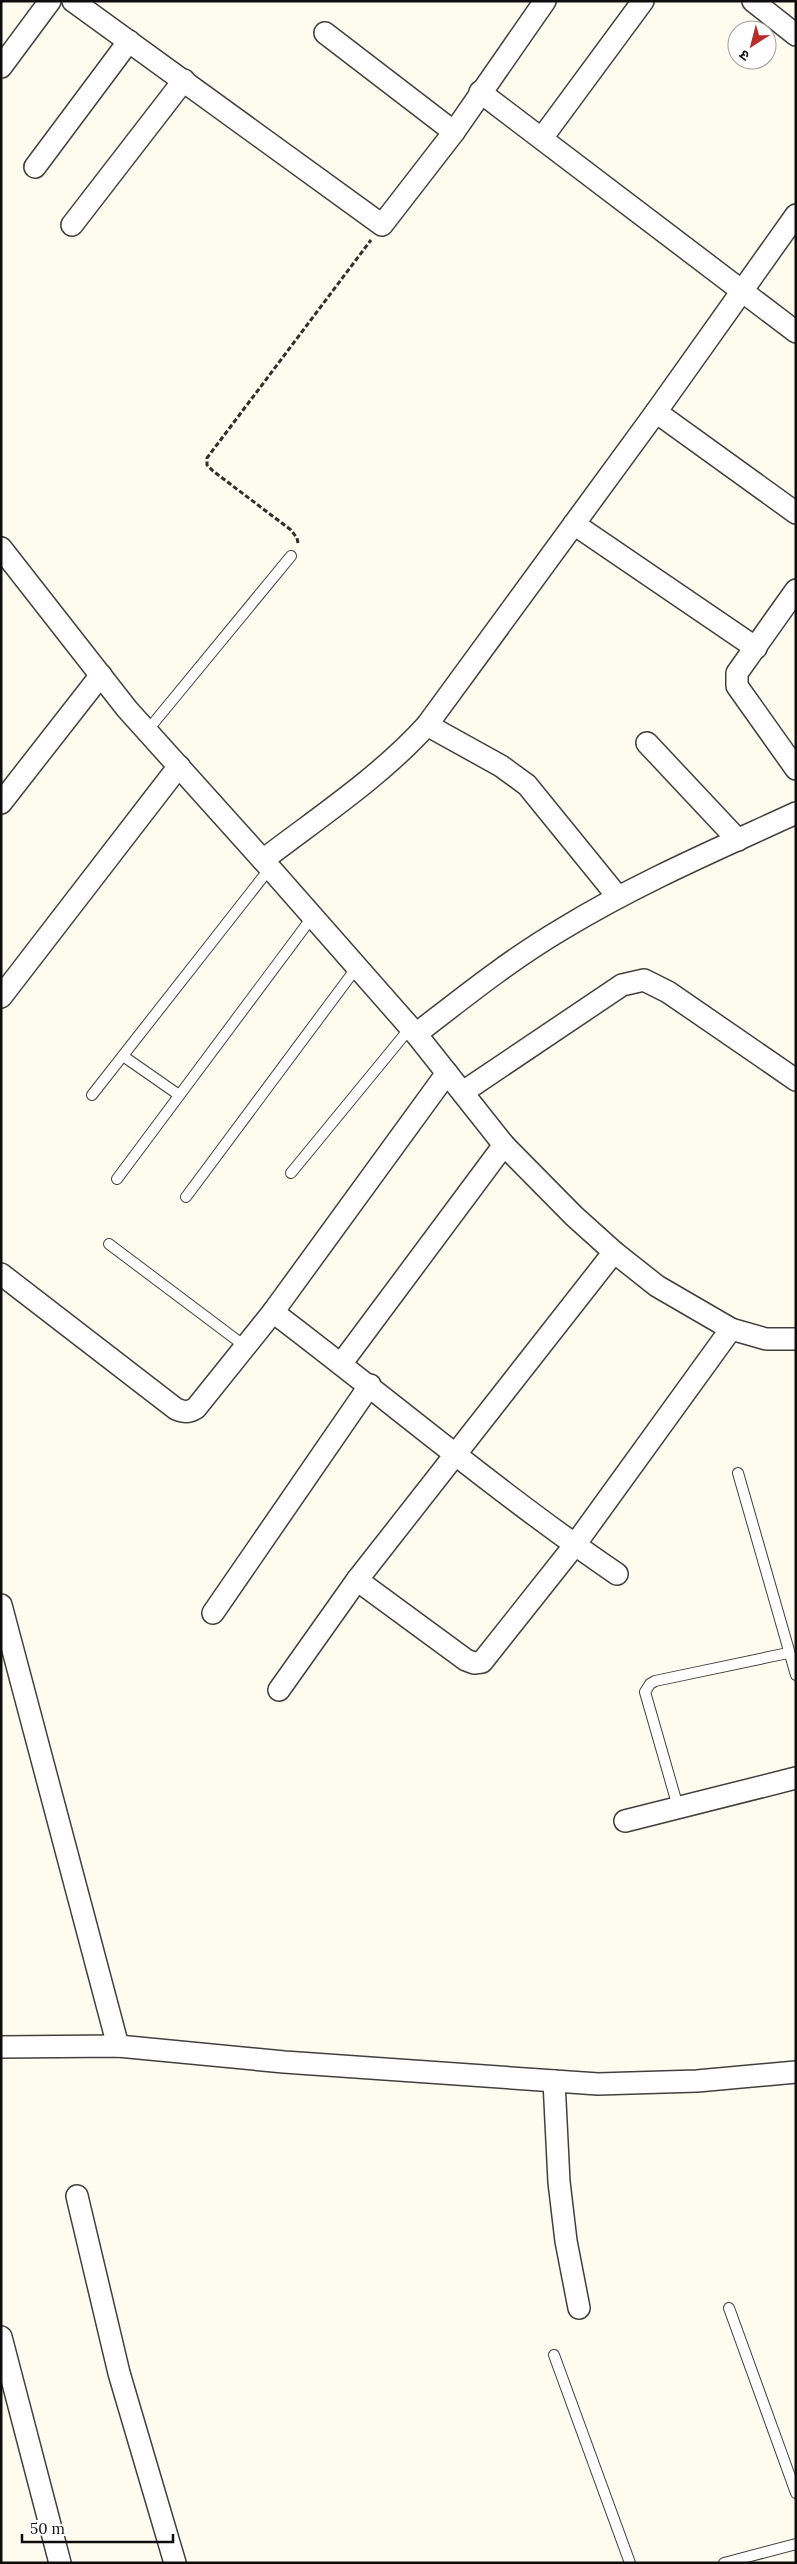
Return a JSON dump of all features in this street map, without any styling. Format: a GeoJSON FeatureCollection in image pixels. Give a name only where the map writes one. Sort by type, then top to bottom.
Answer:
{"type":"FeatureCollection","features":[{"type":"Feature","properties":{"kind":"street"},"geometry":{"type":"LineString","coordinates":[[1,67],[50,1]]}},
{"type":"Feature","properties":{"kind":"street"},"geometry":{"type":"LineString","coordinates":[[73,1],[382,226],[454,132],[545,1]]}},
{"type":"Feature","properties":{"kind":"street"},"geometry":{"type":"LineString","coordinates":[[753,1],[796,35]]}},
{"type":"Feature","properties":{"kind":"street"},"geometry":{"type":"LineString","coordinates":[[542,138],[642,2]]}},
{"type":"Feature","properties":{"kind":"street"},"geometry":{"type":"LineString","coordinates":[[325,33],[454,132]]}},
{"type":"Feature","properties":{"kind":"street"},"geometry":{"type":"LineString","coordinates":[[35,167],[129,41]]}},
{"type":"Feature","properties":{"kind":"street"},"geometry":{"type":"LineString","coordinates":[[72,225],[184,80]]}},
{"type":"Feature","properties":{"kind":"street"},"geometry":{"type":"LineString","coordinates":[[480,92],[796,332]]}},
{"type":"Feature","properties":{"kind":"street"},"geometry":{"type":"LineString","coordinates":[[267,864],[406,749],[428,725],[656,412],[796,215]]}},
{"type":"Feature","properties":{"kind":"street"},"geometry":{"type":"LineString","coordinates":[[656,412],[796,513]]}},
{"type":"Feature","properties":{"kind":"street"},"geometry":{"type":"LineString","coordinates":[[574,524],[756,648]]}},
{"type":"Feature","properties":{"kind":"street"},"geometry":{"type":"LineString","coordinates":[[1,548],[146,731],[267,864],[413,1031],[504,1145],[574,1216],[614,1252],[657,1286],[731,1329],[766,1340],[796,1339]]}},
{"type":"Feature","properties":{"kind":"street"},"geometry":{"type":"LineString","coordinates":[[796,590],[737,673],[737,686],[796,769]]}},
{"type":"Feature","properties":{"kind":"street"},"geometry":{"type":"LineString","coordinates":[[1,803],[101,675]]}},
{"type":"Feature","properties":{"kind":"street"},"geometry":{"type":"LineString","coordinates":[[428,725],[501,766],[527,784],[618,897]]}},
{"type":"Feature","properties":{"kind":"street"},"geometry":{"type":"LineString","coordinates":[[647,743],[738,840]]}},
{"type":"Feature","properties":{"kind":"street"},"geometry":{"type":"LineString","coordinates":[[1,997],[179,766]]}},
{"type":"Feature","properties":{"kind":"street"},"geometry":{"type":"LineString","coordinates":[[413,1031],[510,962],[618,897],[796,813]]}},
{"type":"Feature","properties":{"kind":"street"},"geometry":{"type":"LineString","coordinates":[[463,1092],[622,985],[644,980],[668,992],[796,1080]]}},
{"type":"Feature","properties":{"kind":"street"},"geometry":{"type":"LineString","coordinates":[[1,1274],[176,1409],[184,1412],[196,1408],[273,1312],[448,1073]]}},
{"type":"Feature","properties":{"kind":"street"},"geometry":{"type":"LineString","coordinates":[[341,1364],[504,1145]]}},
{"type":"Feature","properties":{"kind":"street"},"geometry":{"type":"LineString","coordinates":[[280,1690],[357,1580],[614,1252]]}},
{"type":"Feature","properties":{"kind":"street"},"geometry":{"type":"LineString","coordinates":[[273,1312],[370,1385],[454,1455],[574,1546],[617,1574]]}},
{"type":"Feature","properties":{"kind":"street"},"geometry":{"type":"LineString","coordinates":[[357,1580],[466,1660],[474,1663],[482,1662],[574,1546],[731,1329]]}},
{"type":"Feature","properties":{"kind":"street"},"geometry":{"type":"LineString","coordinates":[[213,1614],[370,1385]]}},
{"type":"Feature","properties":{"kind":"street"},"geometry":{"type":"LineString","coordinates":[[1,1605],[118,2046]]}},
{"type":"Feature","properties":{"kind":"street"},"geometry":{"type":"LineString","coordinates":[[625,1821],[796,1778]]}},
{"type":"Feature","properties":{"kind":"street"},"geometry":{"type":"LineString","coordinates":[[1,2047],[118,2046],[284,2062],[598,2084],[644,2083],[796,2072]]}},
{"type":"Feature","properties":{"kind":"street"},"geometry":{"type":"LineString","coordinates":[[554,2081],[559,2182],[566,2241],[579,2308]]}},
{"type":"Feature","properties":{"kind":"street"},"geometry":{"type":"LineString","coordinates":[[77,2196],[120,2373],[175,2563]]}},
{"type":"Feature","properties":{"kind":"street"},"geometry":{"type":"LineString","coordinates":[[1,2337],[60,2563]]}},
{"type":"Feature","properties":{"kind":"lane"},"geometry":{"type":"LineString","coordinates":[[146,731],[291,556]]}},
{"type":"Feature","properties":{"kind":"lane"},"geometry":{"type":"LineString","coordinates":[[92,1096],[267,864]]}},
{"type":"Feature","properties":{"kind":"lane"},"geometry":{"type":"LineString","coordinates":[[117,1179],[313,916]]}},
{"type":"Feature","properties":{"kind":"lane"},"geometry":{"type":"LineString","coordinates":[[186,1197],[357,967]]}},
{"type":"Feature","properties":{"kind":"lane"},"geometry":{"type":"LineString","coordinates":[[291,1173],[413,1031]]}},
{"type":"Feature","properties":{"kind":"lane"},"geometry":{"type":"LineString","coordinates":[[124,1056],[179,1095]]}},
{"type":"Feature","properties":{"kind":"lane"},"geometry":{"type":"LineString","coordinates":[[109,1244],[246,1347]]}},
{"type":"Feature","properties":{"kind":"lane"},"geometry":{"type":"LineString","coordinates":[[738,1473],[788,1653],[796,1675]]}},
{"type":"Feature","properties":{"kind":"lane"},"geometry":{"type":"LineString","coordinates":[[678,1807],[645,1692],[646,1688],[655,1681],[788,1653]]}},
{"type":"Feature","properties":{"kind":"lane"},"geometry":{"type":"LineString","coordinates":[[729,2308],[796,2493]]}},
{"type":"Feature","properties":{"kind":"lane"},"geometry":{"type":"LineString","coordinates":[[554,2355],[630,2563]]}},
{"type":"Feature","properties":{"kind":"lane"},"geometry":{"type":"LineString","coordinates":[[724,2563],[796,2544]]}},
{"type":"Feature","properties":{"kind":"path"},"geometry":{"type":"LineString","coordinates":[[291,556],[298,547],[297,538],[291,530],[213,471],[207,465],[207,458],[382,226]]}}]}
